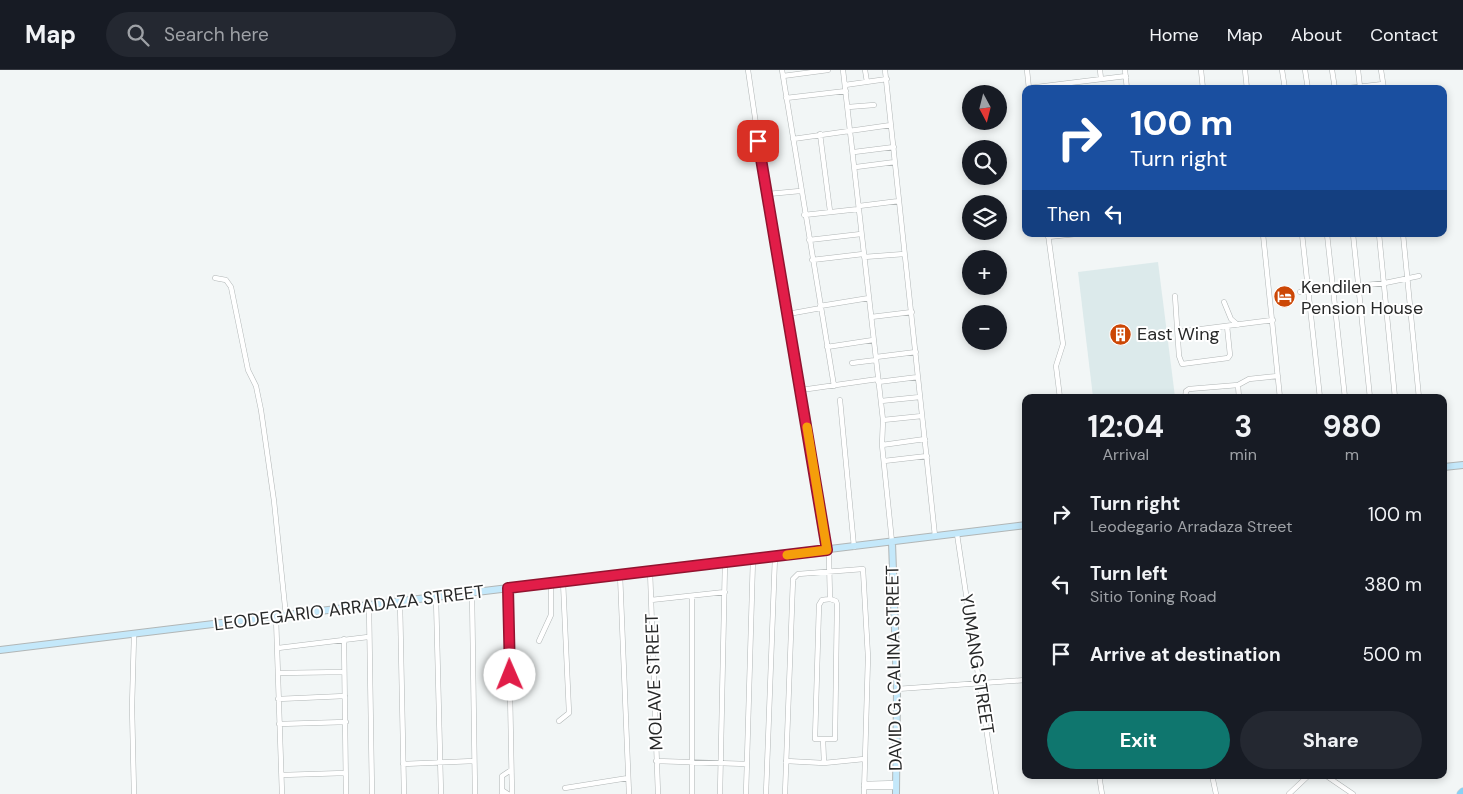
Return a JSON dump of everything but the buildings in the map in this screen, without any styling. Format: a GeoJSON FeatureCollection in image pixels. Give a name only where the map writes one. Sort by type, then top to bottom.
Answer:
{"type":"FeatureCollection","features":[{"type":"Feature","properties":{"kind":"street"},"geometry":{"type":"LineString","coordinates":[[748,70],[831,571],[830,599]]}},
{"type":"Feature","properties":{"kind":"street"},"geometry":{"type":"LineString","coordinates":[[782,70],[800,191],[834,386]]}},
{"type":"Feature","properties":{"kind":"street"},"geometry":{"type":"LineString","coordinates":[[783,76],[828,70]]}},
{"type":"Feature","properties":{"kind":"street"},"geometry":{"type":"LineString","coordinates":[[843,70],[856,167],[863,256],[883,420],[882,446],[892,542]]}},
{"type":"Feature","properties":{"kind":"street"},"geometry":{"type":"LineString","coordinates":[[865,70],[867,82]]}},
{"type":"Feature","properties":{"kind":"street"},"geometry":{"type":"LineString","coordinates":[[886,70],[904,254],[936,536]]}},
{"type":"Feature","properties":{"kind":"street"},"geometry":{"type":"LineString","coordinates":[[1027,70],[1029,85]]}},
{"type":"Feature","properties":{"kind":"street"},"geometry":{"type":"LineString","coordinates":[[1100,70],[1101,79]]}},
{"type":"Feature","properties":{"kind":"street"},"geometry":{"type":"LineString","coordinates":[[1201,70],[1203,85]]}},
{"type":"Feature","properties":{"kind":"street"},"geometry":{"type":"LineString","coordinates":[[1245,70],[1247,85]]}},
{"type":"Feature","properties":{"kind":"street"},"geometry":{"type":"LineString","coordinates":[[1282,70],[1284,85]]}},
{"type":"Feature","properties":{"kind":"street"},"geometry":{"type":"LineString","coordinates":[[1305,70],[1307,85]]}},
{"type":"Feature","properties":{"kind":"street"},"geometry":{"type":"LineString","coordinates":[[1332,70],[1334,85]]}},
{"type":"Feature","properties":{"kind":"street"},"geometry":{"type":"LineString","coordinates":[[1358,70],[1360,85]]}},
{"type":"Feature","properties":{"kind":"street"},"geometry":{"type":"LineString","coordinates":[[1381,70],[1383,85]]}},
{"type":"Feature","properties":{"kind":"street"},"geometry":{"type":"LineString","coordinates":[[1053,85],[1101,79],[1125,73]]}},
{"type":"Feature","properties":{"kind":"street"},"geometry":{"type":"LineString","coordinates":[[845,85],[887,79]]}},
{"type":"Feature","properties":{"kind":"street"},"geometry":{"type":"LineString","coordinates":[[786,98],[846,91]]}},
{"type":"Feature","properties":{"kind":"street"},"geometry":{"type":"LineString","coordinates":[[848,108],[874,105]]}},
{"type":"Feature","properties":{"kind":"street"},"geometry":{"type":"LineString","coordinates":[[793,139],[891,125]]}},
{"type":"Feature","properties":{"kind":"street"},"geometry":{"type":"LineString","coordinates":[[820,134],[830,211]]}},
{"type":"Feature","properties":{"kind":"street"},"geometry":{"type":"LineString","coordinates":[[854,152],[894,147]]}},
{"type":"Feature","properties":{"kind":"street"},"geometry":{"type":"LineString","coordinates":[[856,167],[895,162]]}},
{"type":"Feature","properties":{"kind":"street"},"geometry":{"type":"LineString","coordinates":[[768,194],[800,191]]}},
{"type":"Feature","properties":{"kind":"street"},"geometry":{"type":"LineString","coordinates":[[804,214],[899,201]]}},
{"type":"Feature","properties":{"kind":"street"},"geometry":{"type":"LineString","coordinates":[[809,240],[861,234]]}},
{"type":"Feature","properties":{"kind":"street"},"geometry":{"type":"LineString","coordinates":[[1048,237],[1063,344],[1056,366],[1060,394]]}},
{"type":"Feature","properties":{"kind":"street"},"geometry":{"type":"LineString","coordinates":[[1264,237],[1280,394]]}},
{"type":"Feature","properties":{"kind":"street"},"geometry":{"type":"LineString","coordinates":[[1302,237],[1320,394]]}},
{"type":"Feature","properties":{"kind":"street"},"geometry":{"type":"LineString","coordinates":[[1327,237],[1345,394]]}},
{"type":"Feature","properties":{"kind":"street"},"geometry":{"type":"LineString","coordinates":[[1352,237],[1370,394]]}},
{"type":"Feature","properties":{"kind":"street"},"geometry":{"type":"LineString","coordinates":[[1379,237],[1395,394]]}},
{"type":"Feature","properties":{"kind":"street"},"geometry":{"type":"LineString","coordinates":[[1403,237],[1419,394]]}},
{"type":"Feature","properties":{"kind":"street"},"geometry":{"type":"LineString","coordinates":[[812,260],[904,254]]}},
{"type":"Feature","properties":{"kind":"street"},"geometry":{"type":"LineString","coordinates":[[1300,292],[1419,276]]}},
{"type":"Feature","properties":{"kind":"street"},"geometry":{"type":"LineString","coordinates":[[216,278],[226,280],[231,287],[248,370],[256,386],[261,410],[274,501],[286,616]]}},
{"type":"Feature","properties":{"kind":"street"},"geometry":{"type":"LineString","coordinates":[[1175,296],[1180,361],[1185,365],[1228,358],[1230,355],[1227,326]]}},
{"type":"Feature","properties":{"kind":"street"},"geometry":{"type":"LineString","coordinates":[[788,314],[869,298]]}},
{"type":"Feature","properties":{"kind":"street"},"geometry":{"type":"LineString","coordinates":[[1224,302],[1231,320],[1238,325]]}},
{"type":"Feature","properties":{"kind":"street"},"geometry":{"type":"LineString","coordinates":[[871,317],[912,312]]}},
{"type":"Feature","properties":{"kind":"street"},"geometry":{"type":"LineString","coordinates":[[1178,332],[1273,320]]}},
{"type":"Feature","properties":{"kind":"street"},"geometry":{"type":"LineString","coordinates":[[827,347],[874,340]]}},
{"type":"Feature","properties":{"kind":"street"},"geometry":{"type":"LineString","coordinates":[[852,363],[916,352]]}},
{"type":"Feature","properties":{"kind":"street"},"geometry":{"type":"LineString","coordinates":[[801,390],[918,376]]}},
{"type":"Feature","properties":{"kind":"street"},"geometry":{"type":"LineString","coordinates":[[1186,394],[1189,389],[1238,385],[1249,379],[1278,376]]}},
{"type":"Feature","properties":{"kind":"street"},"geometry":{"type":"LineString","coordinates":[[1238,385],[1239,394]]}},
{"type":"Feature","properties":{"kind":"street"},"geometry":{"type":"LineString","coordinates":[[881,401],[920,397]]}},
{"type":"Feature","properties":{"kind":"street"},"geometry":{"type":"LineString","coordinates":[[840,400],[854,546]]}},
{"type":"Feature","properties":{"kind":"street"},"geometry":{"type":"LineString","coordinates":[[883,420],[922,416]]}},
{"type":"Feature","properties":{"kind":"street"},"geometry":{"type":"LineString","coordinates":[[882,446],[925,439]]}},
{"type":"Feature","properties":{"kind":"street"},"geometry":{"type":"LineString","coordinates":[[884,461],[927,456]]}},
{"type":"Feature","properties":{"kind":"street"},"geometry":{"type":"LineString","coordinates":[[1447,467],[1463,465]]}},
{"type":"Feature","properties":{"kind":"street","name":"LEODEGARIO ARRADAZA STREET"},"geometry":{"type":"LineString","coordinates":[[0,650],[1022,526]]}},
{"type":"Feature","properties":{"kind":"street","name":"YUMANG STREET"},"geometry":{"type":"LineString","coordinates":[[957,534],[996,794]]}},
{"type":"Feature","properties":{"kind":"street","name":"DAVID G. CALINA STREET"},"geometry":{"type":"LineString","coordinates":[[892,542],[897,689],[896,788]]}},
{"type":"Feature","properties":{"kind":"street"},"geometry":{"type":"LineString","coordinates":[[766,794],[775,556]]}},
{"type":"Feature","properties":{"kind":"street"},"geometry":{"type":"LineString","coordinates":[[746,794],[752,558]]}},
{"type":"Feature","properties":{"kind":"street"},"geometry":{"type":"LineString","coordinates":[[720,794],[725,562]]}},
{"type":"Feature","properties":{"kind":"street"},"geometry":{"type":"LineString","coordinates":[[785,794],[792,579],[798,574],[863,569],[868,657],[864,794]]}},
{"type":"Feature","properties":{"kind":"street","name":"MOLAVE STREET"},"geometry":{"type":"LineString","coordinates":[[650,570],[658,794]]}},
{"type":"Feature","properties":{"kind":"street"},"geometry":{"type":"LineString","coordinates":[[620,574],[629,794]]}},
{"type":"Feature","properties":{"kind":"street"},"geometry":{"type":"LineString","coordinates":[[560,721],[569,713],[563,581]]}},
{"type":"Feature","properties":{"kind":"street"},"geometry":{"type":"LineString","coordinates":[[539,641],[551,615],[551,582]]}},
{"type":"Feature","properties":{"kind":"street"},"geometry":{"type":"LineString","coordinates":[[508,588],[511,770],[510,794],[502,792],[502,776],[511,770]]}},
{"type":"Feature","properties":{"kind":"street"},"geometry":{"type":"LineString","coordinates":[[650,600],[725,592]]}},
{"type":"Feature","properties":{"kind":"street"},"geometry":{"type":"LineString","coordinates":[[472,593],[475,794]]}},
{"type":"Feature","properties":{"kind":"street"},"geometry":{"type":"LineString","coordinates":[[692,596],[690,762],[692,794]]}},
{"type":"Feature","properties":{"kind":"street"},"geometry":{"type":"LineString","coordinates":[[436,597],[441,794]]}},
{"type":"Feature","properties":{"kind":"street"},"geometry":{"type":"LineString","coordinates":[[830,599],[836,601],[836,739],[823,739],[814,738],[818,620],[820,601],[830,599]]}},
{"type":"Feature","properties":{"kind":"street"},"geometry":{"type":"LineString","coordinates":[[400,602],[404,794]]}},
{"type":"Feature","properties":{"kind":"street"},"geometry":{"type":"LineString","coordinates":[[369,606],[372,794]]}},
{"type":"Feature","properties":{"kind":"street"},"geometry":{"type":"LineString","coordinates":[[276,617],[282,794]]}},
{"type":"Feature","properties":{"kind":"street"},"geometry":{"type":"LineString","coordinates":[[134,634],[132,707],[134,794]]}},
{"type":"Feature","properties":{"kind":"street"},"geometry":{"type":"LineString","coordinates":[[278,648],[368,637]]}},
{"type":"Feature","properties":{"kind":"street"},"geometry":{"type":"LineString","coordinates":[[344,639],[346,794]]}},
{"type":"Feature","properties":{"kind":"street"},"geometry":{"type":"LineString","coordinates":[[278,673],[344,672]]}},
{"type":"Feature","properties":{"kind":"street"},"geometry":{"type":"LineString","coordinates":[[897,689],[1022,680]]}},
{"type":"Feature","properties":{"kind":"street"},"geometry":{"type":"LineString","coordinates":[[278,699],[345,696]]}},
{"type":"Feature","properties":{"kind":"street"},"geometry":{"type":"LineString","coordinates":[[279,724],[346,722]]}},
{"type":"Feature","properties":{"kind":"street"},"geometry":{"type":"LineString","coordinates":[[823,739],[824,763]]}},
{"type":"Feature","properties":{"kind":"street"},"geometry":{"type":"LineString","coordinates":[[786,761],[824,763],[864,759]]}},
{"type":"Feature","properties":{"kind":"street"},"geometry":{"type":"LineString","coordinates":[[403,764],[474,761]]}},
{"type":"Feature","properties":{"kind":"street"},"geometry":{"type":"LineString","coordinates":[[656,761],[747,764]]}},
{"type":"Feature","properties":{"kind":"street"},"geometry":{"type":"LineString","coordinates":[[282,775],[346,773]]}},
{"type":"Feature","properties":{"kind":"street"},"geometry":{"type":"LineString","coordinates":[[565,788],[628,778]]}},
{"type":"Feature","properties":{"kind":"street"},"geometry":{"type":"LineString","coordinates":[[1100,779],[1102,794]]}},
{"type":"Feature","properties":{"kind":"street"},"geometry":{"type":"LineString","coordinates":[[1213,779],[1216,794]]}},
{"type":"Feature","properties":{"kind":"street"},"geometry":{"type":"LineString","coordinates":[[1289,794],[1305,779]]}},
{"type":"Feature","properties":{"kind":"street"},"geometry":{"type":"LineString","coordinates":[[1331,779],[1353,794]]}},
{"type":"Feature","properties":{"kind":"street"},"geometry":{"type":"LineString","coordinates":[[864,786],[896,788]]}},
{"type":"Feature","properties":{"kind":"shaded area"},"geometry":{"type":"Polygon","coordinates":[[[1158,262],[1175,394],[1093,394],[1078,272],[1158,262]]]}},
{"type":"Feature","properties":{"kind":"slow traffic"},"geometry":{"type":"LineString","coordinates":[[787,555],[827,550],[807,427]]}},
{"type":"Feature","properties":{"kind":"place","name":"Kendilen Pension House"},"geometry":{"type":"Point","coordinates":[1285,297]}},
{"type":"Feature","properties":{"kind":"place","name":"East Wing"},"geometry":{"type":"Point","coordinates":[1121,334]}},
{"type":"Feature","properties":{"kind":"route"},"geometry":{"type":"LineString","coordinates":[[510,675],[508,588],[827,550],[758,141]]}}]}
